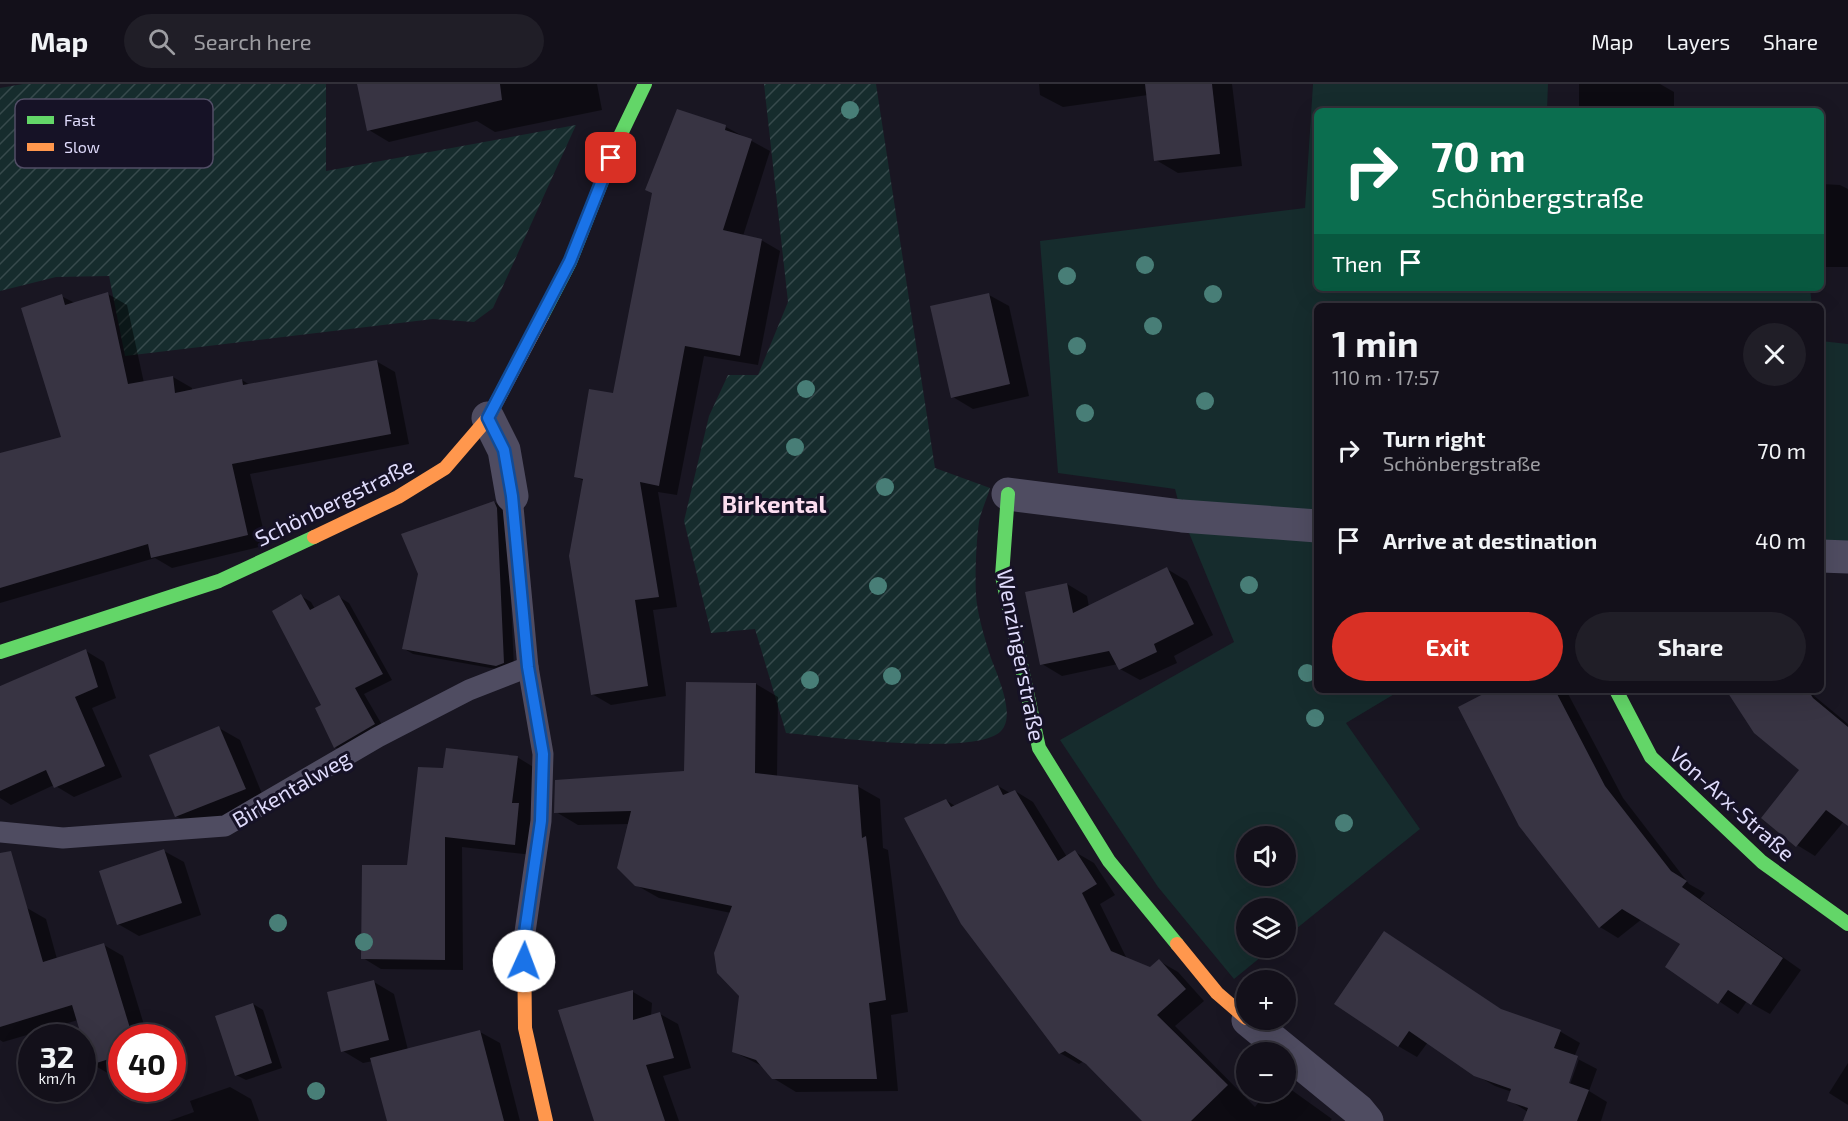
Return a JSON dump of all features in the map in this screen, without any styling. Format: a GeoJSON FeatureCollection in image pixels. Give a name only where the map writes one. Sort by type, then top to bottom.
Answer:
{"type":"FeatureCollection","features":[{"type":"Feature","properties":{"kind":"street","name":"Schönbergstraße"},"geometry":{"type":"LineString","coordinates":[[0,652],[219,581],[398,497],[445,468],[488,418],[570,261],[619,138],[645,84]]}},
{"type":"Feature","properties":{"kind":"street"},"geometry":{"type":"LineString","coordinates":[[488,418],[504,450],[512,496]]}},
{"type":"Feature","properties":{"kind":"street","name":"Wenzingerstraße"},"geometry":{"type":"LineString","coordinates":[[1236,1009],[1217,993],[1109,861],[1039,748],[1002,576],[1008,494],[1182,516],[1314,526]]}},
{"type":"Feature","properties":{"kind":"street"},"geometry":{"type":"LineString","coordinates":[[1824,556],[1848,557]]}},
{"type":"Feature","properties":{"kind":"street","name":"Von-Arx-Straße"},"geometry":{"type":"LineString","coordinates":[[1618,693],[1651,757],[1762,862],[1848,924]]}},
{"type":"Feature","properties":{"kind":"street"},"geometry":{"type":"LineString","coordinates":[[524,939],[525,1028],[546,1121]]}},
{"type":"Feature","properties":{"kind":"street","name":"Wenzingerstraße"},"geometry":{"type":"LineString","coordinates":[[1260,1030],[1358,1110],[1367,1121]]}},
{"type":"Feature","properties":{"kind":"lane"},"geometry":{"type":"LineString","coordinates":[[512,496],[528,667],[543,754],[541,821],[524,939]]}},
{"type":"Feature","properties":{"kind":"lane","name":"Birkentalweg"},"geometry":{"type":"LineString","coordinates":[[0,832],[63,838],[225,826],[378,737],[469,690],[528,667]]}},
{"type":"Feature","properties":{"kind":"green space"},"geometry":{"type":"Polygon","coordinates":[[[23,84],[326,84],[326,171],[576,125],[493,308],[474,322],[433,319],[125,356],[109,276],[56,277],[0,291],[0,88],[23,84]]]}},
{"type":"Feature","properties":{"kind":"green space"},"geometry":{"type":"Polygon","coordinates":[[[764,84],[876,84],[935,468],[990,488],[979,522],[976,595],[982,629],[1003,690],[1007,713],[1006,723],[1001,731],[986,739],[963,743],[899,743],[786,733],[755,629],[711,633],[684,521],[709,416],[728,375],[758,375],[788,302],[764,84]]]}},
{"type":"Feature","properties":{"kind":"green space"},"geometry":{"type":"Polygon","coordinates":[[[1313,84],[1548,84],[1547,108],[1314,108],[1314,291],[1810,291],[1812,303],[1314,303],[1314,693],[1396,693],[1346,723],[1420,829],[1296,929],[1296,898],[1236,898],[1236,958],[1260,958],[1245,970],[1236,970],[1234,979],[1158,887],[1060,740],[1234,642],[1182,516],[1175,489],[1058,473],[1040,241],[1305,208],[1313,84]]]}},
{"type":"Feature","properties":{"kind":"green space"},"geometry":{"type":"Polygon","coordinates":[[[1824,341],[1848,344],[1848,544],[1824,544],[1824,341]]]}},
{"type":"Feature","properties":{"kind":"building"},"geometry":{"type":"Polygon","coordinates":[[[357,84],[500,84],[502,100],[367,131],[357,84]]]}},
{"type":"Feature","properties":{"kind":"building"},"geometry":{"type":"Polygon","coordinates":[[[1145,84],[1212,84],[1220,154],[1154,161],[1145,84]]]}},
{"type":"Feature","properties":{"kind":"building"},"geometry":{"type":"Polygon","coordinates":[[[677,109],[726,125],[725,130],[752,139],[723,230],[762,239],[740,356],[685,346],[659,486],[640,482],[659,597],[635,600],[648,686],[591,695],[569,556],[583,479],[574,477],[589,389],[613,393],[652,193],[645,190],[677,109]]]}},
{"type":"Feature","properties":{"kind":"building"},"geometry":{"type":"Polygon","coordinates":[[[108,292],[128,384],[173,376],[175,393],[242,379],[243,385],[377,360],[391,434],[232,464],[248,535],[151,558],[148,544],[0,588],[0,453],[61,437],[21,308],[62,294],[65,305],[108,292]]]}},
{"type":"Feature","properties":{"kind":"building"},"geometry":{"type":"Polygon","coordinates":[[[989,293],[1010,384],[951,398],[930,306],[989,293]]]}},
{"type":"Feature","properties":{"kind":"building"},"geometry":{"type":"Polygon","coordinates":[[[494,501],[497,508],[504,663],[496,666],[402,649],[418,574],[401,534],[494,501]]]}},
{"type":"Feature","properties":{"kind":"building"},"geometry":{"type":"Polygon","coordinates":[[[1167,567],[1194,624],[1154,644],[1157,652],[1119,670],[1109,651],[1040,665],[1025,592],[1067,583],[1073,613],[1167,567]]]}},
{"type":"Feature","properties":{"kind":"building"},"geometry":{"type":"Polygon","coordinates":[[[301,594],[310,610],[339,595],[383,674],[355,688],[375,724],[334,748],[315,708],[321,705],[272,611],[301,594]]]}},
{"type":"Feature","properties":{"kind":"building"},"geometry":{"type":"Polygon","coordinates":[[[86,649],[98,687],[75,697],[105,766],[54,788],[46,770],[0,791],[0,686],[86,649]]]}},
{"type":"Feature","properties":{"kind":"building"},"geometry":{"type":"Polygon","coordinates":[[[686,682],[756,683],[755,773],[858,785],[862,838],[866,836],[886,1000],[869,1003],[877,1079],[772,1079],[756,1060],[732,1052],[739,996],[717,973],[714,953],[732,906],[635,886],[617,868],[631,811],[554,813],[555,780],[684,771],[686,682]]]}},
{"type":"Feature","properties":{"kind":"building"},"geometry":{"type":"Polygon","coordinates":[[[1485,693],[1557,693],[1605,786],[1671,871],[1687,881],[1682,887],[1783,958],[1751,1005],[1728,990],[1718,1004],[1665,967],[1680,944],[1622,909],[1599,928],[1519,826],[1458,707],[1485,693]]]}},
{"type":"Feature","properties":{"kind":"building"},"geometry":{"type":"Polygon","coordinates":[[[1728,693],[1810,693],[1848,727],[1848,826],[1826,810],[1796,847],[1761,818],[1799,770],[1754,733],[1728,693]]]}},
{"type":"Feature","properties":{"kind":"building"},"geometry":{"type":"Polygon","coordinates":[[[219,726],[246,789],[175,817],[149,755],[219,726]]]}},
{"type":"Feature","properties":{"kind":"building"},"geometry":{"type":"Polygon","coordinates":[[[446,748],[518,756],[512,803],[519,803],[515,845],[445,837],[445,960],[361,959],[362,865],[407,865],[418,767],[443,768],[446,748]]]}},
{"type":"Feature","properties":{"kind":"building"},"geometry":{"type":"Polygon","coordinates":[[[998,785],[1003,795],[1015,790],[1058,861],[1075,850],[1097,884],[1082,893],[1111,951],[1150,967],[1159,959],[1186,989],[1157,1015],[1228,1085],[1191,1121],[1142,1121],[1086,1064],[1065,1051],[1059,1054],[961,924],[904,818],[946,799],[951,807],[998,785]]]}},
{"type":"Feature","properties":{"kind":"building"},"geometry":{"type":"Polygon","coordinates":[[[164,849],[182,903],[117,925],[99,871],[164,849]]]}},
{"type":"Feature","properties":{"kind":"building"},"geometry":{"type":"Polygon","coordinates":[[[11,851],[43,962],[104,943],[129,1024],[108,1024],[108,1059],[96,1063],[96,1024],[78,1024],[72,1005],[0,1027],[0,853],[11,851]]]}},
{"type":"Feature","properties":{"kind":"building"},"geometry":{"type":"Polygon","coordinates":[[[1384,931],[1501,1009],[1561,1030],[1554,1048],[1578,1056],[1569,1083],[1589,1090],[1577,1121],[1523,1121],[1528,1108],[1507,1101],[1511,1089],[1474,1076],[1409,1031],[1398,1047],[1334,1004],[1384,931]]]}},
{"type":"Feature","properties":{"kind":"building"},"geometry":{"type":"Polygon","coordinates":[[[374,980],[389,1040],[341,1052],[327,992],[374,980]]]}},
{"type":"Feature","properties":{"kind":"building"},"geometry":{"type":"Polygon","coordinates":[[[633,990],[633,1020],[660,1012],[674,1058],[646,1065],[665,1121],[594,1121],[558,1010],[633,990]]]}},
{"type":"Feature","properties":{"kind":"building"},"geometry":{"type":"Polygon","coordinates":[[[253,1003],[272,1063],[235,1076],[215,1016],[253,1003]]]}},
{"type":"Feature","properties":{"kind":"building"},"geometry":{"type":"Polygon","coordinates":[[[480,1030],[504,1121],[387,1121],[370,1058],[480,1030]]]}},
{"type":"Feature","properties":{"kind":"traffic: fast"},"geometry":{"type":"LineString","coordinates":[[542,316],[570,262],[619,138],[645,84]]}},
{"type":"Feature","properties":{"kind":"traffic: fast"},"geometry":{"type":"LineString","coordinates":[[1008,494],[1002,576],[1039,748],[1109,861],[1177,944]]}},
{"type":"Feature","properties":{"kind":"traffic: fast"},"geometry":{"type":"LineString","coordinates":[[0,652],[219,581],[314,537]]}},
{"type":"Feature","properties":{"kind":"traffic: fast"},"geometry":{"type":"LineString","coordinates":[[1618,693],[1651,757],[1762,862],[1848,924]]}},
{"type":"Feature","properties":{"kind":"traffic: slow"},"geometry":{"type":"LineString","coordinates":[[314,537],[398,497],[445,468],[488,418],[542,316]]}},
{"type":"Feature","properties":{"kind":"traffic: slow"},"geometry":{"type":"LineString","coordinates":[[524,939],[525,1028],[546,1121]]}},
{"type":"Feature","properties":{"kind":"traffic: slow"},"geometry":{"type":"LineString","coordinates":[[1177,944],[1217,993],[1236,1009]]}},
{"type":"Feature","properties":{"kind":"district","name":"Birkental"},"geometry":{"type":"Point","coordinates":[774,503]}},
{"type":"Feature","properties":{"kind":"route"},"geometry":{"type":"LineString","coordinates":[[524,961],[524,939],[541,821],[543,754],[528,667],[512,496],[504,450],[488,418],[570,261],[611,158]]}}]}
